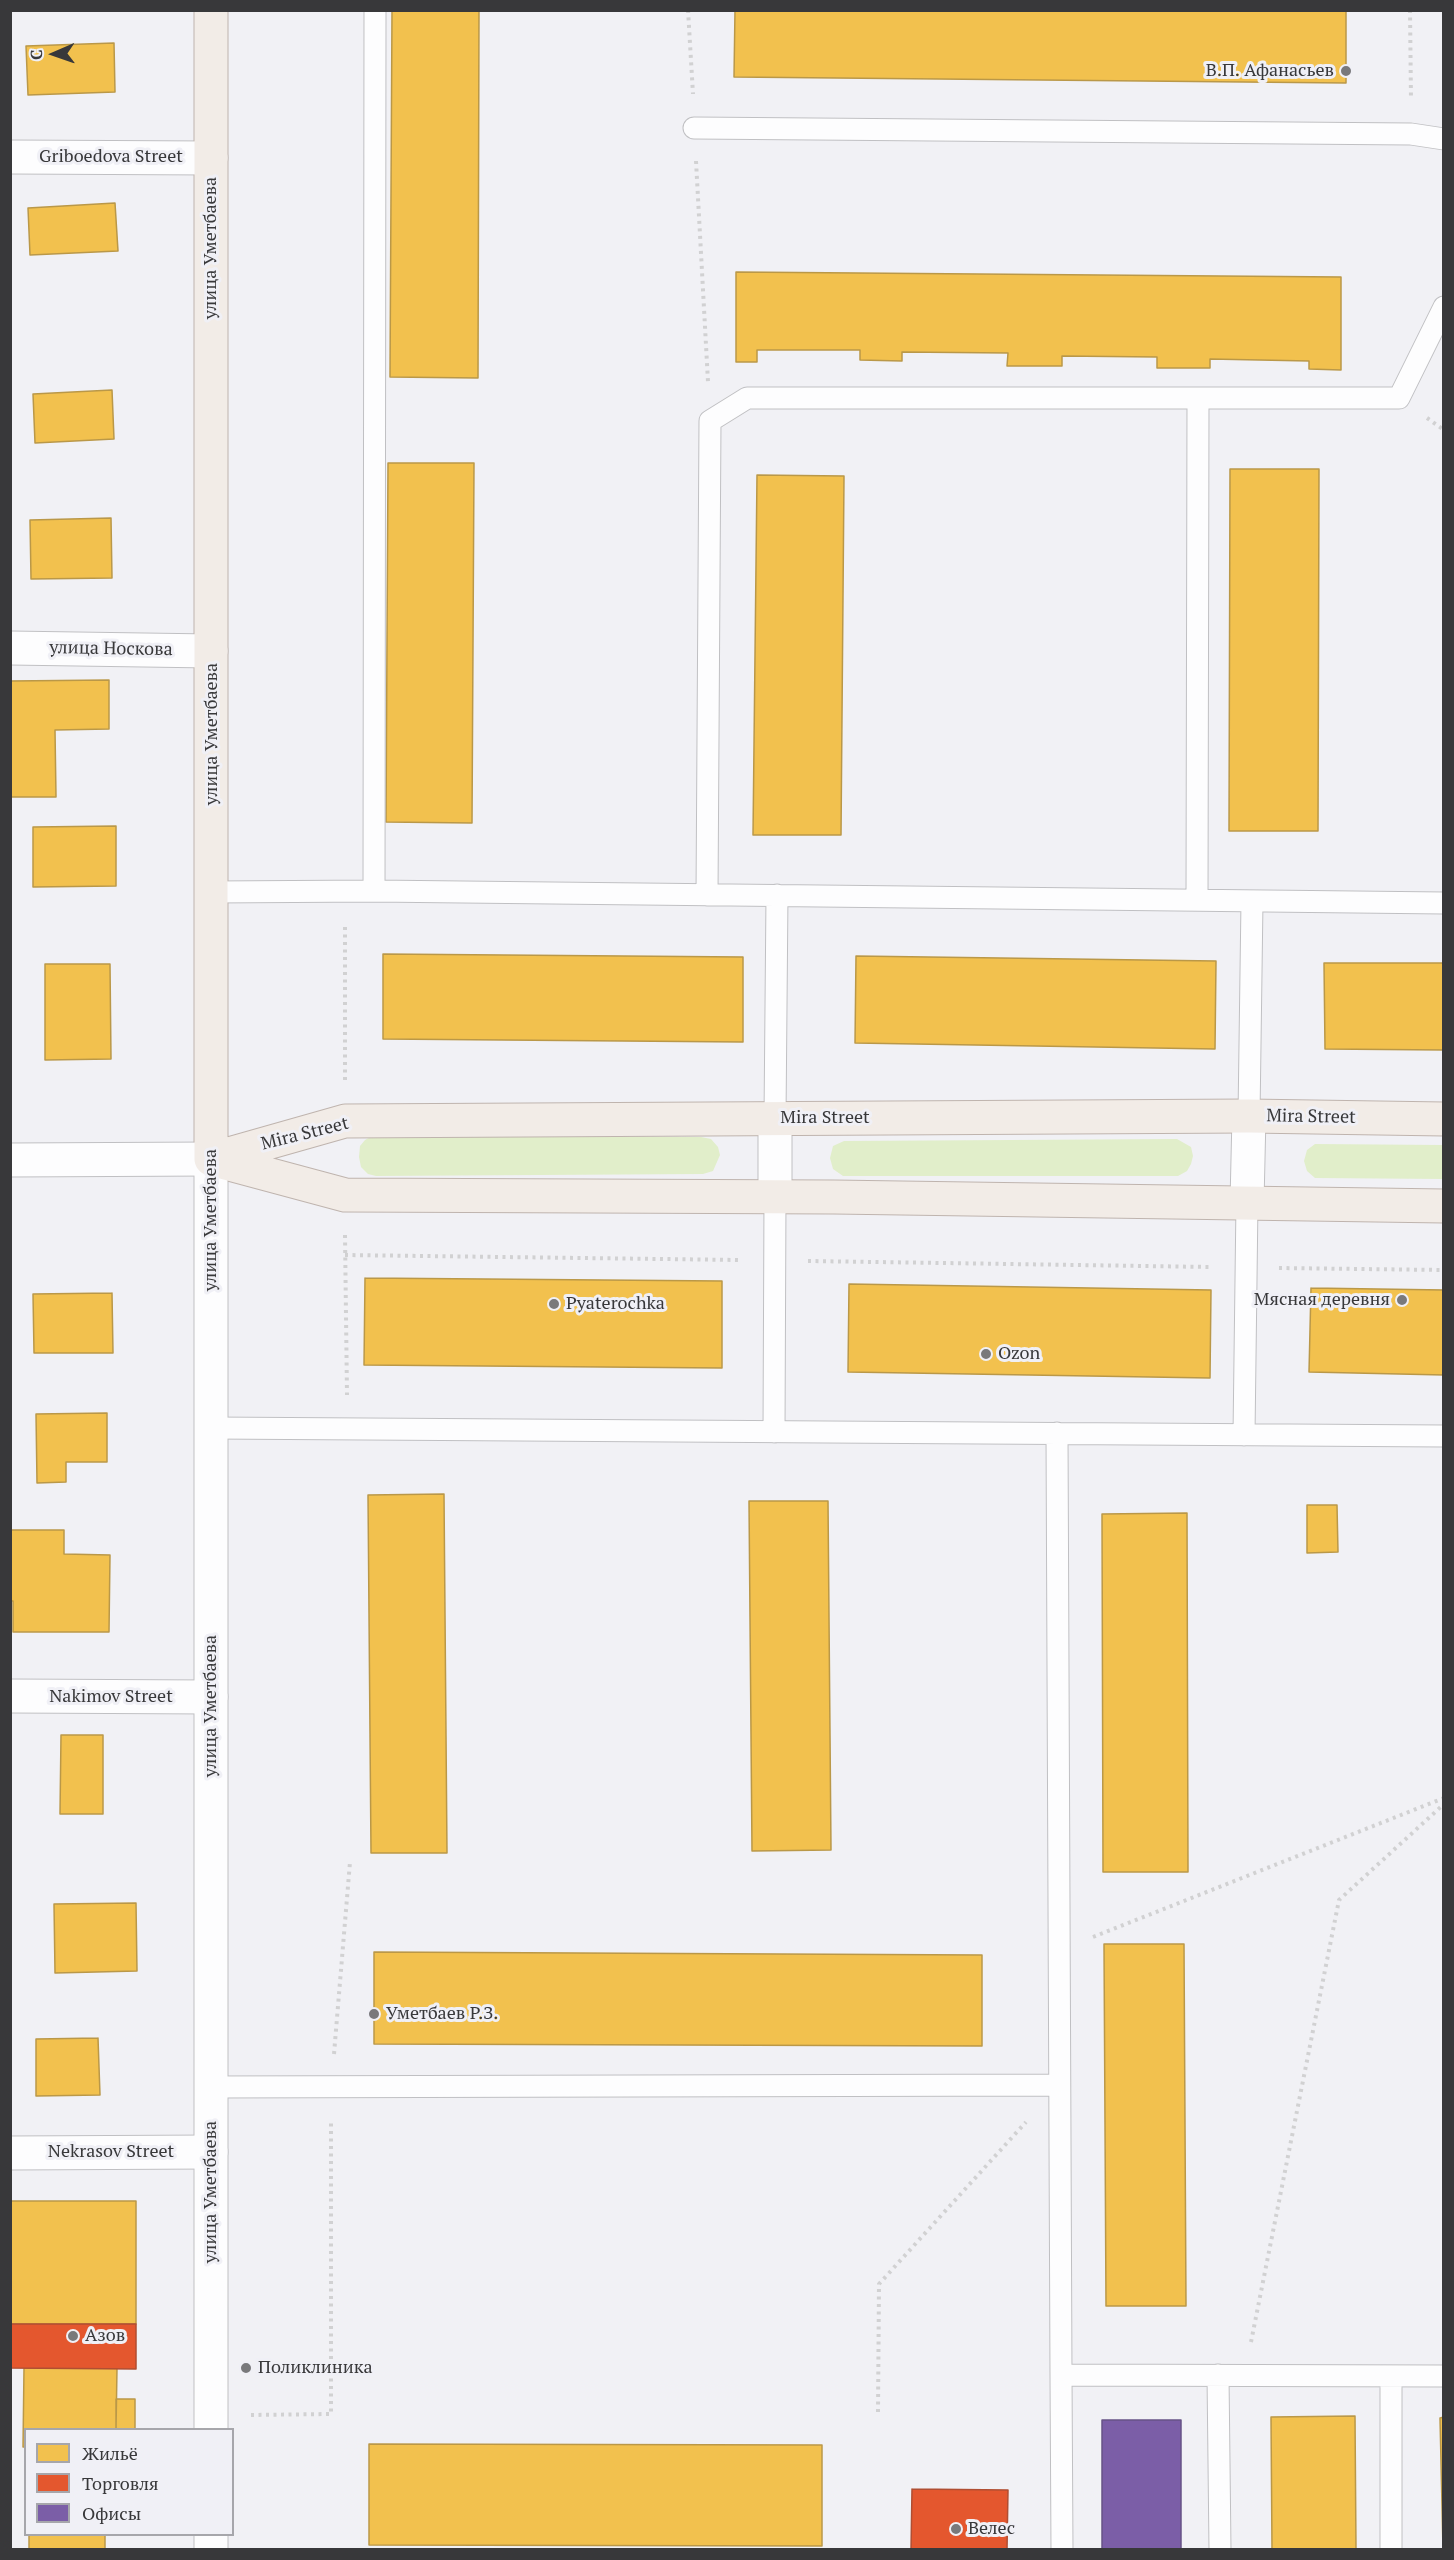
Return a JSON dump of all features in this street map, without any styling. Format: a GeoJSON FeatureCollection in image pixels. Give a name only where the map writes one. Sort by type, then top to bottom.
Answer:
{"type":"FeatureCollection","features":[{"type":"Feature","properties":{"kind":"main road","name":"улица Уметбаева"},"geometry":{"type":"LineString","coordinates":[[211,10],[212,1159]]}},
{"type":"Feature","properties":{"kind":"main road","name":"Mira Street"},"geometry":{"type":"LineString","coordinates":[[212,1159],[345,1121],[1249,1116],[1443,1119]]}},
{"type":"Feature","properties":{"kind":"main road","name":"Mira Street"},"geometry":{"type":"LineString","coordinates":[[212,1159],[345,1195],[775,1197],[1443,1206]]}},
{"type":"Feature","properties":{"kind":"street","name":"Griboedova Street"},"geometry":{"type":"LineString","coordinates":[[10,157],[211,158]]}},
{"type":"Feature","properties":{"kind":"street","name":"улица Носкова"},"geometry":{"type":"LineString","coordinates":[[10,648],[211,651]]}},
{"type":"Feature","properties":{"kind":"street"},"geometry":{"type":"LineString","coordinates":[[1247,1202],[1249,1116]]}},
{"type":"Feature","properties":{"kind":"street"},"geometry":{"type":"LineString","coordinates":[[775,1118],[775,1197]]}},
{"type":"Feature","properties":{"kind":"street","name":"Mira Street"},"geometry":{"type":"LineString","coordinates":[[10,1160],[212,1159]]}},
{"type":"Feature","properties":{"kind":"street","name":"улица Уметбаева"},"geometry":{"type":"LineString","coordinates":[[211,2423],[212,1159]]}},
{"type":"Feature","properties":{"kind":"street","name":"Nakimov Street"},"geometry":{"type":"LineString","coordinates":[[10,1696],[211,1697]]}},
{"type":"Feature","properties":{"kind":"street","name":"Nekrasov Street"},"geometry":{"type":"LineString","coordinates":[[10,2153],[211,2152]]}},
{"type":"Feature","properties":{"kind":"lane"},"geometry":{"type":"LineString","coordinates":[[374,891],[375,10]]}},
{"type":"Feature","properties":{"kind":"lane"},"geometry":{"type":"LineString","coordinates":[[694,128],[1411,134],[1443,139]]}},
{"type":"Feature","properties":{"kind":"lane"},"geometry":{"type":"LineString","coordinates":[[707,895],[710,421],[747,398],[1399,398],[1443,307]]}},
{"type":"Feature","properties":{"kind":"lane"},"geometry":{"type":"LineString","coordinates":[[1197,900],[1198,398]]}},
{"type":"Feature","properties":{"kind":"lane"},"geometry":{"type":"LineString","coordinates":[[212,892],[374,891],[1443,903]]}},
{"type":"Feature","properties":{"kind":"lane"},"geometry":{"type":"LineString","coordinates":[[775,1118],[777,895]]}},
{"type":"Feature","properties":{"kind":"lane"},"geometry":{"type":"LineString","coordinates":[[1249,1116],[1251,901]]}},
{"type":"Feature","properties":{"kind":"lane"},"geometry":{"type":"LineString","coordinates":[[774,1432],[775,1197]]}},
{"type":"Feature","properties":{"kind":"lane"},"geometry":{"type":"LineString","coordinates":[[1244,1435],[1247,1202]]}},
{"type":"Feature","properties":{"kind":"lane"},"geometry":{"type":"LineString","coordinates":[[211,1428],[1443,1436]]}},
{"type":"Feature","properties":{"kind":"lane"},"geometry":{"type":"LineString","coordinates":[[1057,1433],[1062,2550]]}},
{"type":"Feature","properties":{"kind":"lane"},"geometry":{"type":"LineString","coordinates":[[211,2087],[1059,2085]]}},
{"type":"Feature","properties":{"kind":"lane"},"geometry":{"type":"LineString","coordinates":[[1061,2375],[1443,2376]]}},
{"type":"Feature","properties":{"kind":"lane"},"geometry":{"type":"LineString","coordinates":[[1218,2375],[1220,2550]]}},
{"type":"Feature","properties":{"kind":"lane"},"geometry":{"type":"LineString","coordinates":[[1391,2376],[1391,2550]]}},
{"type":"Feature","properties":{"kind":"path"},"geometry":{"type":"LineString","coordinates":[[688,10],[710,421]]}},
{"type":"Feature","properties":{"kind":"path"},"geometry":{"type":"LineString","coordinates":[[1410,10],[1411,134]]}},
{"type":"Feature","properties":{"kind":"path"},"geometry":{"type":"LineString","coordinates":[[345,891],[345,1121]]}},
{"type":"Feature","properties":{"kind":"path"},"geometry":{"type":"LineString","coordinates":[[345,1195],[348,1429]]}},
{"type":"Feature","properties":{"kind":"path"},"geometry":{"type":"LineString","coordinates":[[345,1255],[1443,1270]]}},
{"type":"Feature","properties":{"kind":"path"},"geometry":{"type":"LineString","coordinates":[[1058,1951],[1443,1798]]}},
{"type":"Feature","properties":{"kind":"path"},"geometry":{"type":"LineString","coordinates":[[1245,2375],[1339,1900],[1443,1804]]}},
{"type":"Feature","properties":{"kind":"path"},"geometry":{"type":"LineString","coordinates":[[211,2423],[331,2414],[331,2087],[350,1862]]}},
{"type":"Feature","properties":{"kind":"path"},"geometry":{"type":"LineString","coordinates":[[878,2412],[879,2284],[1059,2085]]}},
{"type":"Feature","properties":{"kind":"green space"},"geometry":{"type":"Polygon","coordinates":[[[374,1135],[701,1137],[711,1139],[718,1147],[720,1155],[713,1171],[703,1174],[376,1176],[368,1174],[361,1167],[359,1157],[360,1146],[374,1135]]]}},
{"type":"Feature","properties":{"kind":"green space"},"geometry":{"type":"Polygon","coordinates":[[[1177,1139],[1191,1147],[1193,1156],[1187,1171],[1178,1176],[843,1176],[833,1169],[830,1158],[833,1146],[844,1141],[1177,1139]]]}},
{"type":"Feature","properties":{"kind":"green space"},"geometry":{"type":"Polygon","coordinates":[[[1315,1144],[1443,1145],[1443,1179],[1315,1178],[1307,1171],[1304,1161],[1307,1150],[1315,1144]]]}},
{"type":"Feature","properties":{"kind":"building: Жильё"},"geometry":{"type":"Polygon","coordinates":[[[392,10],[479,10],[478,378],[390,377],[392,10]]]}},
{"type":"Feature","properties":{"kind":"building: Жильё"},"geometry":{"type":"Polygon","coordinates":[[[735,10],[1346,10],[1346,83],[734,77],[735,10]]]}},
{"type":"Feature","properties":{"kind":"building: Жильё"},"geometry":{"type":"Polygon","coordinates":[[[114,43],[115,92],[28,95],[26,46],[114,43]]]}},
{"type":"Feature","properties":{"kind":"building: Жильё"},"geometry":{"type":"Polygon","coordinates":[[[115,203],[118,251],[30,255],[28,208],[115,203]]]}},
{"type":"Feature","properties":{"kind":"building: Жильё"},"geometry":{"type":"Polygon","coordinates":[[[736,272],[1341,277],[1341,370],[1309,369],[1309,361],[1210,359],[1210,368],[1157,368],[1157,357],[1062,356],[1062,366],[1007,366],[1008,353],[902,352],[902,361],[860,360],[860,350],[757,350],[757,362],[736,362],[736,272]]]}},
{"type":"Feature","properties":{"kind":"building: Жильё"},"geometry":{"type":"Polygon","coordinates":[[[112,390],[114,439],[35,443],[33,394],[112,390]]]}},
{"type":"Feature","properties":{"kind":"building: Жильё"},"geometry":{"type":"Polygon","coordinates":[[[388,463],[474,463],[472,823],[386,822],[388,463]]]}},
{"type":"Feature","properties":{"kind":"building: Жильё"},"geometry":{"type":"Polygon","coordinates":[[[1230,469],[1319,469],[1318,831],[1229,831],[1230,469]]]}},
{"type":"Feature","properties":{"kind":"building: Жильё"},"geometry":{"type":"Polygon","coordinates":[[[757,475],[844,476],[841,835],[753,835],[757,475]]]}},
{"type":"Feature","properties":{"kind":"building: Жильё"},"geometry":{"type":"Polygon","coordinates":[[[111,518],[112,578],[31,579],[30,520],[111,518]]]}},
{"type":"Feature","properties":{"kind":"building: Жильё"},"geometry":{"type":"Polygon","coordinates":[[[109,680],[109,729],[55,730],[56,797],[10,797],[10,681],[109,680]]]}},
{"type":"Feature","properties":{"kind":"building: Жильё"},"geometry":{"type":"Polygon","coordinates":[[[116,826],[116,886],[33,887],[33,827],[116,826]]]}},
{"type":"Feature","properties":{"kind":"building: Жильё"},"geometry":{"type":"Polygon","coordinates":[[[383,954],[743,957],[743,1042],[383,1039],[383,954]]]}},
{"type":"Feature","properties":{"kind":"building: Жильё"},"geometry":{"type":"Polygon","coordinates":[[[856,956],[1216,961],[1215,1049],[855,1043],[856,956]]]}},
{"type":"Feature","properties":{"kind":"building: Жильё"},"geometry":{"type":"Polygon","coordinates":[[[1324,963],[1444,963],[1444,1050],[1325,1049],[1324,963]]]}},
{"type":"Feature","properties":{"kind":"building: Жильё"},"geometry":{"type":"Polygon","coordinates":[[[45,964],[110,964],[111,1059],[45,1060],[45,964]]]}},
{"type":"Feature","properties":{"kind":"building: Жильё"},"geometry":{"type":"Polygon","coordinates":[[[365,1278],[722,1281],[722,1368],[364,1365],[365,1278]]]}},
{"type":"Feature","properties":{"kind":"building: Жильё"},"geometry":{"type":"Polygon","coordinates":[[[849,1284],[1211,1290],[1210,1378],[848,1372],[849,1284]]]}},
{"type":"Feature","properties":{"kind":"building: Жильё"},"geometry":{"type":"Polygon","coordinates":[[[1311,1288],[1444,1290],[1444,1375],[1309,1372],[1311,1288]]]}},
{"type":"Feature","properties":{"kind":"building: Жильё"},"geometry":{"type":"Polygon","coordinates":[[[112,1293],[113,1353],[34,1353],[33,1294],[112,1293]]]}},
{"type":"Feature","properties":{"kind":"building: Жильё"},"geometry":{"type":"Polygon","coordinates":[[[107,1413],[107,1462],[66,1462],[66,1482],[37,1483],[36,1414],[107,1413]]]}},
{"type":"Feature","properties":{"kind":"building: Жильё"},"geometry":{"type":"Polygon","coordinates":[[[444,1494],[447,1853],[371,1853],[368,1495],[444,1494]]]}},
{"type":"Feature","properties":{"kind":"building: Жильё"},"geometry":{"type":"Polygon","coordinates":[[[749,1501],[828,1501],[831,1850],[752,1851],[749,1501]]]}},
{"type":"Feature","properties":{"kind":"building: Жильё"},"geometry":{"type":"Polygon","coordinates":[[[1307,1505],[1337,1505],[1338,1552],[1307,1553],[1307,1505]]]}},
{"type":"Feature","properties":{"kind":"building: Жильё"},"geometry":{"type":"Polygon","coordinates":[[[1187,1513],[1188,1872],[1103,1872],[1102,1514],[1187,1513]]]}},
{"type":"Feature","properties":{"kind":"building: Жильё"},"geometry":{"type":"Polygon","coordinates":[[[10,1530],[64,1530],[64,1554],[110,1555],[109,1632],[13,1632],[13,1601],[10,1601],[10,1530]]]}},
{"type":"Feature","properties":{"kind":"building: Жильё"},"geometry":{"type":"Polygon","coordinates":[[[61,1735],[103,1735],[103,1814],[60,1814],[61,1735]]]}},
{"type":"Feature","properties":{"kind":"building: Жильё"},"geometry":{"type":"Polygon","coordinates":[[[136,1903],[137,1971],[55,1973],[54,1904],[136,1903]]]}},
{"type":"Feature","properties":{"kind":"building: Жильё"},"geometry":{"type":"Polygon","coordinates":[[[1104,1944],[1184,1944],[1186,2306],[1106,2306],[1104,1944]]]}},
{"type":"Feature","properties":{"kind":"building: Жильё"},"geometry":{"type":"Polygon","coordinates":[[[374,1952],[982,1955],[982,2046],[374,2044],[374,1952]]]}},
{"type":"Feature","properties":{"kind":"building: Жильё"},"geometry":{"type":"Polygon","coordinates":[[[98,2038],[100,2095],[36,2096],[36,2039],[98,2038]]]}},
{"type":"Feature","properties":{"kind":"building: Жильё"},"geometry":{"type":"Polygon","coordinates":[[[10,2201],[136,2201],[136,2324],[10,2324],[10,2201]]]}},
{"type":"Feature","properties":{"kind":"building: Жильё"},"geometry":{"type":"Polygon","coordinates":[[[24,2368],[117,2368],[116,2428],[24,2428],[23,2447],[24,2368]]]}},
{"type":"Feature","properties":{"kind":"building: Жильё"},"geometry":{"type":"Polygon","coordinates":[[[116,2399],[135,2399],[135,2428],[116,2428],[116,2399]]]}},
{"type":"Feature","properties":{"kind":"building: Жильё"},"geometry":{"type":"Polygon","coordinates":[[[1355,2416],[1356,2550],[1272,2550],[1271,2417],[1355,2416]]]}},
{"type":"Feature","properties":{"kind":"building: Жильё"},"geometry":{"type":"Polygon","coordinates":[[[1444,2417],[1444,2550],[1443,2550],[1440,2418],[1444,2417]]]}},
{"type":"Feature","properties":{"kind":"building: Жильё"},"geometry":{"type":"Polygon","coordinates":[[[369,2444],[822,2445],[822,2546],[369,2545],[369,2444]]]}},
{"type":"Feature","properties":{"kind":"building: Жильё"},"geometry":{"type":"Polygon","coordinates":[[[29,2536],[105,2536],[105,2550],[29,2550],[29,2536]]]}},
{"type":"Feature","properties":{"kind":"building: Торговля","name":"Азов"},"geometry":{"type":"Polygon","coordinates":[[[10,2324],[136,2324],[136,2369],[10,2368],[10,2324]]]}},
{"type":"Feature","properties":{"kind":"building: Торговля"},"geometry":{"type":"Polygon","coordinates":[[[912,2489],[1008,2490],[1007,2550],[911,2550],[912,2489]]]}},
{"type":"Feature","properties":{"kind":"building: Офисы"},"geometry":{"type":"Polygon","coordinates":[[[1102,2420],[1181,2420],[1181,2550],[1102,2550],[1102,2420]]]}},
{"type":"Feature","properties":{"kind":"place","name":"В.П. Афанасьев"},"geometry":{"type":"Point","coordinates":[1346,71]}},
{"type":"Feature","properties":{"kind":"place","name":"Мясная деревня"},"geometry":{"type":"Point","coordinates":[1402,1300]}},
{"type":"Feature","properties":{"kind":"place","name":"Pyaterochka"},"geometry":{"type":"Point","coordinates":[554,1304]}},
{"type":"Feature","properties":{"kind":"place","name":"Ozon"},"geometry":{"type":"Point","coordinates":[986,1354]}},
{"type":"Feature","properties":{"kind":"place","name":"Уметбаев Р.З."},"geometry":{"type":"Point","coordinates":[374,2014]}},
{"type":"Feature","properties":{"kind":"place","name":"Азов"},"geometry":{"type":"Point","coordinates":[73,2336]}},
{"type":"Feature","properties":{"kind":"place","name":"Поликлиника"},"geometry":{"type":"Point","coordinates":[246,2368]}},
{"type":"Feature","properties":{"kind":"place","name":"Велес"},"geometry":{"type":"Point","coordinates":[956,2529]}}]}
